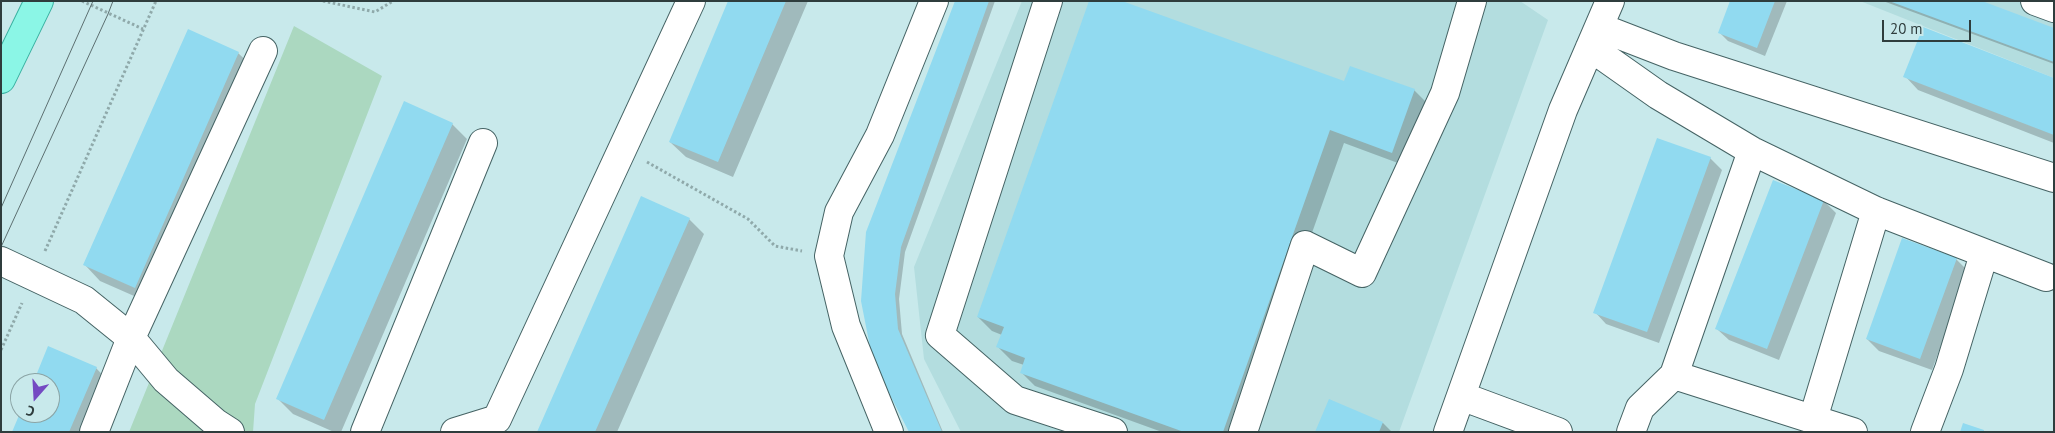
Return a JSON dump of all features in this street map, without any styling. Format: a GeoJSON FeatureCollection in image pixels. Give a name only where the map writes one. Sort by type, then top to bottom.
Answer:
{"type":"FeatureCollection","features":[{"type":"Feature","properties":{"kind":"main road"},"geometry":{"type":"LineString","coordinates":[[1,79],[39,1]]}},
{"type":"Feature","properties":{"kind":"street"},"geometry":{"type":"LineString","coordinates":[[456,432],[497,419],[691,1]]}},
{"type":"Feature","properties":{"kind":"street"},"geometry":{"type":"LineString","coordinates":[[889,432],[846,326],[829,256],[839,212],[880,135],[934,1]]}},
{"type":"Feature","properties":{"kind":"street"},"geometry":{"type":"LineString","coordinates":[[1048,1],[940,335],[1014,400],[1113,432]]}},
{"type":"Feature","properties":{"kind":"street"},"geometry":{"type":"LineString","coordinates":[[1243,432],[1305,245],[1362,273],[1445,93],[1472,1]]}},
{"type":"Feature","properties":{"kind":"street"},"geometry":{"type":"LineString","coordinates":[[1448,432],[1563,110],[1610,1]]}},
{"type":"Feature","properties":{"kind":"street"},"geometry":{"type":"LineString","coordinates":[[2035,1],[2054,8]]}},
{"type":"Feature","properties":{"kind":"street"},"geometry":{"type":"LineString","coordinates":[[1595,37],[1658,95],[1752,152],[1876,211],[2046,277]]}},
{"type":"Feature","properties":{"kind":"street"},"geometry":{"type":"LineString","coordinates":[[1595,37],[1674,56],[2054,178]]}},
{"type":"Feature","properties":{"kind":"street"},"geometry":{"type":"LineString","coordinates":[[94,432],[131,338],[262,51]]}},
{"type":"Feature","properties":{"kind":"street"},"geometry":{"type":"LineString","coordinates":[[365,432],[483,143]]}},
{"type":"Feature","properties":{"kind":"street"},"geometry":{"type":"LineString","coordinates":[[1631,432],[1640,408],[1674,375],[1752,152]]}},
{"type":"Feature","properties":{"kind":"street"},"geometry":{"type":"LineString","coordinates":[[1813,419],[1876,211]]}},
{"type":"Feature","properties":{"kind":"street"},"geometry":{"type":"LineString","coordinates":[[1925,432],[1949,369],[1984,254]]}},
{"type":"Feature","properties":{"kind":"street"},"geometry":{"type":"LineString","coordinates":[[1,261],[84,300],[131,338],[166,380],[216,423],[230,432]]}},
{"type":"Feature","properties":{"kind":"street"},"geometry":{"type":"LineString","coordinates":[[1674,375],[1852,432]]}},
{"type":"Feature","properties":{"kind":"street"},"geometry":{"type":"LineString","coordinates":[[1461,396],[1558,432]]}},
{"type":"Feature","properties":{"kind":"path"},"geometry":{"type":"LineString","coordinates":[[82,1],[144,29]]}},
{"type":"Feature","properties":{"kind":"path"},"geometry":{"type":"LineString","coordinates":[[1,350],[156,1]]}},
{"type":"Feature","properties":{"kind":"path"},"geometry":{"type":"LineString","coordinates":[[323,1],[375,12],[393,1]]}},
{"type":"Feature","properties":{"kind":"path"},"geometry":{"type":"LineString","coordinates":[[623,148],[748,219],[775,246],[829,256]]}},
{"type":"Feature","properties":{"kind":"shaded area"},"geometry":{"type":"Polygon","coordinates":[[[1022,1],[1520,1],[1548,20],[1399,432],[961,432],[924,359],[914,267],[1022,1]]]}},
{"type":"Feature","properties":{"kind":"shaded area"},"geometry":{"type":"Polygon","coordinates":[[[1860,1],[2054,1],[2054,78],[1860,1]]]}},
{"type":"Feature","properties":{"kind":"green space"},"geometry":{"type":"Polygon","coordinates":[[[294,26],[382,76],[255,404],[253,432],[129,432],[294,26]]]}},
{"type":"Feature","properties":{"kind":"building"},"geometry":{"type":"Polygon","coordinates":[[[728,1],[786,1],[718,162],[669,142],[728,1]]]}},
{"type":"Feature","properties":{"kind":"building"},"geometry":{"type":"Polygon","coordinates":[[[955,1],[989,1],[901,247],[895,294],[898,329],[942,432],[909,432],[873,362],[861,301],[866,232],[955,1]]]}},
{"type":"Feature","properties":{"kind":"building"},"geometry":{"type":"Polygon","coordinates":[[[1089,1],[1122,1],[1344,81],[1350,66],[1415,89],[1392,153],[1330,130],[1223,432],[1184,432],[1020,373],[1025,358],[996,347],[1004,327],[977,317],[1089,1]]]}},
{"type":"Feature","properties":{"kind":"building"},"geometry":{"type":"Polygon","coordinates":[[[1730,1],[1775,1],[1757,48],[1718,33],[1730,1]]]}},
{"type":"Feature","properties":{"kind":"building"},"geometry":{"type":"Polygon","coordinates":[[[1889,1],[1982,1],[2054,28],[2054,62],[1889,1]]]}},
{"type":"Feature","properties":{"kind":"building"},"geometry":{"type":"Polygon","coordinates":[[[1923,27],[2054,78],[2054,135],[1903,77],[1923,27]]]}},
{"type":"Feature","properties":{"kind":"building"},"geometry":{"type":"Polygon","coordinates":[[[188,29],[239,52],[135,288],[83,265],[188,29]]]}},
{"type":"Feature","properties":{"kind":"building"},"geometry":{"type":"Polygon","coordinates":[[[404,101],[453,123],[324,420],[276,399],[404,101]]]}},
{"type":"Feature","properties":{"kind":"building"},"geometry":{"type":"Polygon","coordinates":[[[1657,138],[1711,157],[1647,332],[1593,313],[1657,138]]]}},
{"type":"Feature","properties":{"kind":"building"},"geometry":{"type":"Polygon","coordinates":[[[1773,180],[1824,200],[1767,349],[1715,329],[1773,180]]]}},
{"type":"Feature","properties":{"kind":"building"},"geometry":{"type":"Polygon","coordinates":[[[641,196],[690,218],[595,432],[537,432],[641,196]]]}},
{"type":"Feature","properties":{"kind":"building"},"geometry":{"type":"Polygon","coordinates":[[[1902,238],[1957,258],[1920,359],[1866,339],[1902,238]]]}},
{"type":"Feature","properties":{"kind":"building"},"geometry":{"type":"Polygon","coordinates":[[[48,346],[97,367],[69,432],[12,432],[16,423],[60,423],[60,373],[37,373],[48,346]]]}},
{"type":"Feature","properties":{"kind":"building"},"geometry":{"type":"Polygon","coordinates":[[[1329,399],[1383,422],[1379,432],[1315,432],[1329,399]]]}},
{"type":"Feature","properties":{"kind":"building"},"geometry":{"type":"Polygon","coordinates":[[[1963,423],[1984,430],[1984,432],[1960,432],[1963,423]]]}},
{"type":"Feature","properties":{"kind":"tram line"},"geometry":{"type":"LineString","coordinates":[[1,208],[93,1]]}},
{"type":"Feature","properties":{"kind":"tram line"},"geometry":{"type":"LineString","coordinates":[[1,247],[113,1]]}}]}
